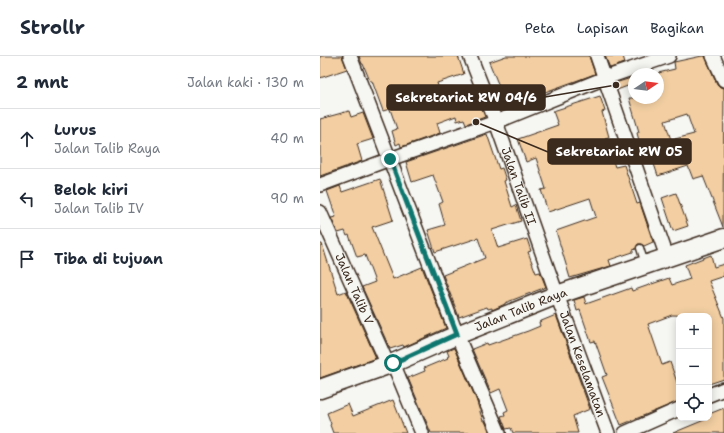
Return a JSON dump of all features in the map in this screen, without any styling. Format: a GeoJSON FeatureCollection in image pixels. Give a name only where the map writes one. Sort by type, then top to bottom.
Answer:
{"type":"FeatureCollection","features":[{"type":"Feature","properties":{"kind":"street"},"geometry":{"type":"LineString","coordinates":[[350,56],[457,334],[500,433]]}},
{"type":"Feature","properties":{"kind":"street","name":"Jalan Talib II"},"geometry":{"type":"LineString","coordinates":[[470,56],[496,122],[557,295]]}},
{"type":"Feature","properties":{"kind":"street"},"geometry":{"type":"LineString","coordinates":[[597,56],[667,257]]}},
{"type":"Feature","properties":{"kind":"street"},"geometry":{"type":"LineString","coordinates":[[320,185],[496,122],[605,78],[670,56]]}},
{"type":"Feature","properties":{"kind":"street"},"geometry":{"type":"LineString","coordinates":[[713,56],[724,80]]}},
{"type":"Feature","properties":{"kind":"street","name":"Jalan Talib V"},"geometry":{"type":"LineString","coordinates":[[320,212],[422,433]]}},
{"type":"Feature","properties":{"kind":"street","name":"Jalan Talib Raya"},"geometry":{"type":"LineString","coordinates":[[320,390],[391,364],[457,334],[557,295],[643,256],[667,257],[724,238]]}},
{"type":"Feature","properties":{"kind":"street","name":"Jalan Keselamatan"},"geometry":{"type":"LineString","coordinates":[[557,295],[608,433]]}},
{"type":"Feature","properties":{"kind":"street"},"geometry":{"type":"LineString","coordinates":[[712,395],[724,390]]}},
{"type":"Feature","properties":{"kind":"street"},"geometry":{"type":"LineString","coordinates":[[625,433],[676,410]]}},
{"type":"Feature","properties":{"kind":"building"},"geometry":{"type":"Polygon","coordinates":[[[320,56],[342,56],[347,69],[320,78],[320,56]]]}},
{"type":"Feature","properties":{"kind":"building"},"geometry":{"type":"Polygon","coordinates":[[[359,56],[458,56],[464,74],[437,83],[444,105],[476,93],[485,117],[466,124],[464,119],[457,121],[456,116],[437,123],[440,133],[401,147],[400,143],[396,145],[392,131],[397,129],[390,109],[383,111],[372,81],[370,81],[359,56]]]}},
{"type":"Feature","properties":{"kind":"building"},"geometry":{"type":"Polygon","coordinates":[[[506,56],[589,56],[595,74],[531,97],[506,103],[489,62],[506,56]]]}},
{"type":"Feature","properties":{"kind":"building"},"geometry":{"type":"Polygon","coordinates":[[[605,56],[623,56],[625,63],[610,68],[605,56]]]}},
{"type":"Feature","properties":{"kind":"building"},"geometry":{"type":"Polygon","coordinates":[[[705,56],[717,84],[724,88],[723,227],[703,176],[693,179],[688,166],[658,176],[648,146],[641,148],[637,133],[639,132],[631,104],[664,104],[664,72],[675,69],[674,62],[705,56]],[[687,114],[665,121],[671,140],[694,134],[687,114]]]}},
{"type":"Feature","properties":{"kind":"building"},"geometry":{"type":"Polygon","coordinates":[[[628,79],[628,86],[617,90],[615,83],[628,79]]]}},
{"type":"Feature","properties":{"kind":"building"},"geometry":{"type":"Polygon","coordinates":[[[600,96],[605,111],[602,112],[609,137],[605,138],[615,167],[624,165],[637,204],[640,203],[653,242],[644,246],[638,244],[633,252],[609,260],[611,266],[570,278],[556,231],[596,217],[590,198],[548,212],[541,190],[546,189],[536,158],[526,162],[518,139],[558,125],[553,111],[600,96]]]}},
{"type":"Feature","properties":{"kind":"building"},"geometry":{"type":"Polygon","coordinates":[[[349,111],[351,117],[363,113],[373,139],[357,144],[362,161],[320,176],[320,119],[349,111]]]}},
{"type":"Feature","properties":{"kind":"building"},"geometry":{"type":"Polygon","coordinates":[[[487,134],[499,169],[502,168],[506,180],[504,181],[512,207],[516,205],[521,221],[492,230],[498,248],[527,239],[531,251],[528,252],[536,273],[540,272],[546,287],[505,303],[492,310],[492,308],[488,309],[487,307],[459,317],[443,275],[485,258],[478,238],[435,252],[428,230],[445,225],[439,204],[443,202],[433,175],[412,182],[406,162],[487,134]]]}},
{"type":"Feature","properties":{"kind":"building"},"geometry":{"type":"Polygon","coordinates":[[[380,179],[393,220],[372,227],[393,279],[422,267],[446,328],[404,347],[403,345],[390,349],[362,287],[375,282],[365,255],[357,257],[349,235],[347,236],[345,231],[338,233],[331,218],[336,217],[327,191],[340,186],[342,192],[380,179]]]}},
{"type":"Feature","properties":{"kind":"building"},"geometry":{"type":"Polygon","coordinates":[[[676,193],[688,226],[673,231],[662,198],[676,193]]]}},
{"type":"Feature","properties":{"kind":"building"},"geometry":{"type":"Polygon","coordinates":[[[320,244],[322,244],[338,294],[346,291],[376,358],[320,378],[320,244]]]}},
{"type":"Feature","properties":{"kind":"building"},"geometry":{"type":"Polygon","coordinates":[[[711,255],[714,267],[724,264],[724,276],[709,281],[724,318],[724,379],[712,383],[712,313],[676,313],[676,315],[672,315],[648,324],[662,365],[670,362],[676,379],[676,402],[621,425],[602,377],[607,375],[595,341],[591,342],[580,310],[577,311],[574,300],[584,297],[586,304],[631,288],[632,291],[669,278],[672,285],[690,279],[685,265],[711,255]]]}},
{"type":"Feature","properties":{"kind":"building"},"geometry":{"type":"Polygon","coordinates":[[[556,315],[590,409],[573,416],[578,433],[513,433],[511,428],[506,429],[501,416],[505,415],[504,412],[508,410],[500,389],[491,393],[472,349],[528,331],[540,326],[539,322],[556,315]]]}},
{"type":"Feature","properties":{"kind":"building"},"geometry":{"type":"Polygon","coordinates":[[[454,348],[476,399],[483,421],[485,421],[490,433],[431,433],[408,378],[425,371],[424,368],[448,358],[447,357],[449,356],[447,351],[454,348]]]}},
{"type":"Feature","properties":{"kind":"building"},"geometry":{"type":"Polygon","coordinates":[[[393,400],[406,433],[333,433],[327,413],[348,404],[353,416],[393,400]]]}},
{"type":"Feature","properties":{"kind":"building"},"geometry":{"type":"Polygon","coordinates":[[[724,408],[724,433],[673,433],[702,421],[712,421],[712,413],[724,408]]]}},
{"type":"Feature","properties":{"kind":"place","name":"Sekretariat RW 04/6"},"geometry":{"type":"Point","coordinates":[616,85]}},
{"type":"Feature","properties":{"kind":"place","name":"Sekretariat RW 05"},"geometry":{"type":"Point","coordinates":[476,122]}},
{"type":"Feature","properties":{"kind":"route"},"geometry":{"type":"LineString","coordinates":[[390,159],[457,334],[393,363]]}}]}
